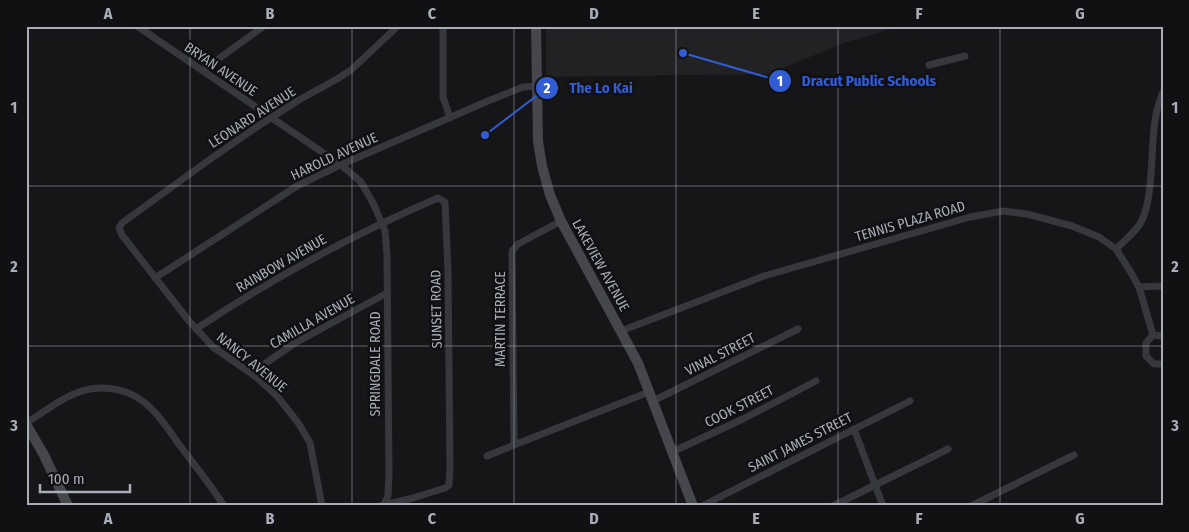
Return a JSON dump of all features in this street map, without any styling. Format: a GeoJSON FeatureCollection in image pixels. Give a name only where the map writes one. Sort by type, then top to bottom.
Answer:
{"type":"FeatureCollection","features":[{"type":"Feature","properties":{"kind":"main road","name":"LAKEVIEW AVENUE"},"geometry":{"type":"LineString","coordinates":[[536,26],[537,129],[540,153],[550,195],[621,330],[651,397],[693,506]]}},
{"type":"Feature","properties":{"kind":"main road"},"geometry":{"type":"LineString","coordinates":[[26,424],[44,455],[68,506]]}},
{"type":"Feature","properties":{"kind":"street","name":"BRYAN AVENUE"},"geometry":{"type":"LineString","coordinates":[[136,26],[341,164]]}},
{"type":"Feature","properties":{"kind":"street"},"geometry":{"type":"LineString","coordinates":[[203,70],[264,26]]}},
{"type":"Feature","properties":{"kind":"street","name":"LEONARD AVENUE"},"geometry":{"type":"LineString","coordinates":[[119,228],[209,160],[272,118],[351,70],[398,26]]}},
{"type":"Feature","properties":{"kind":"street"},"geometry":{"type":"LineString","coordinates":[[443,26],[444,97],[450,118]]}},
{"type":"Feature","properties":{"kind":"street"},"geometry":{"type":"LineString","coordinates":[[928,65],[965,56]]}},
{"type":"Feature","properties":{"kind":"street","name":"HAROLD AVENUE"},"geometry":{"type":"LineString","coordinates":[[155,278],[297,186],[341,164],[523,87],[537,86]]}},
{"type":"Feature","properties":{"kind":"street"},"geometry":{"type":"LineString","coordinates":[[1116,249],[1139,224],[1145,213],[1154,130],[1163,92]]}},
{"type":"Feature","properties":{"kind":"street","name":"SPRINGDALE ROAD"},"geometry":{"type":"LineString","coordinates":[[341,164],[361,182],[374,205],[385,231],[389,473],[388,496],[382,505]]}},
{"type":"Feature","properties":{"kind":"street","name":"SUNSET ROAD"},"geometry":{"type":"LineString","coordinates":[[382,223],[438,198],[445,202],[450,432],[448,486],[413,498],[382,505]]}},
{"type":"Feature","properties":{"kind":"street","name":"TENNIS PLAZA ROAD"},"geometry":{"type":"LineString","coordinates":[[621,330],[764,276],[991,212],[1003,211],[1053,220],[1099,237],[1116,249],[1139,287],[1153,334]]}},
{"type":"Feature","properties":{"kind":"street","name":"MARTIN TERRACE"},"geometry":{"type":"LineString","coordinates":[[514,445],[512,250],[518,244],[562,221]]}},
{"type":"Feature","properties":{"kind":"street","name":"RAINBOW AVENUE"},"geometry":{"type":"LineString","coordinates":[[196,329],[278,278],[382,223]]}},
{"type":"Feature","properties":{"kind":"street","name":"NANCY AVENUE"},"geometry":{"type":"LineString","coordinates":[[119,228],[122,235],[196,329],[213,347],[254,376],[278,396],[299,424],[310,443],[322,506]]}},
{"type":"Feature","properties":{"kind":"street"},"geometry":{"type":"LineString","coordinates":[[1139,287],[1163,286]]}},
{"type":"Feature","properties":{"kind":"street","name":"CAMILLA AVENUE"},"geometry":{"type":"LineString","coordinates":[[254,376],[263,364],[295,343],[387,293]]}},
{"type":"Feature","properties":{"kind":"street","name":"VINAL STREET"},"geometry":{"type":"LineString","coordinates":[[651,397],[798,328]]}},
{"type":"Feature","properties":{"kind":"street"},"geometry":{"type":"LineString","coordinates":[[1163,336],[1153,334],[1146,343],[1146,356],[1154,364],[1163,364]]}},
{"type":"Feature","properties":{"kind":"street","name":"COOK STREET"},"geometry":{"type":"LineString","coordinates":[[672,452],[816,381]]}},
{"type":"Feature","properties":{"kind":"street"},"geometry":{"type":"LineString","coordinates":[[26,424],[71,396],[86,390],[112,388],[132,395],[142,400],[157,415],[224,506]]}},
{"type":"Feature","properties":{"kind":"street"},"geometry":{"type":"LineString","coordinates":[[486,456],[651,397]]}},
{"type":"Feature","properties":{"kind":"street","name":"SAINT JAMES STREET"},"geometry":{"type":"LineString","coordinates":[[702,506],[910,401]]}},
{"type":"Feature","properties":{"kind":"street"},"geometry":{"type":"LineString","coordinates":[[854,429],[883,506]]}},
{"type":"Feature","properties":{"kind":"street"},"geometry":{"type":"LineString","coordinates":[[833,506],[948,449]]}},
{"type":"Feature","properties":{"kind":"street"},"geometry":{"type":"LineString","coordinates":[[971,506],[1074,455]]}},
{"type":"Feature","properties":{"kind":"shaded area"},"geometry":{"type":"Polygon","coordinates":[[[546,26],[900,26],[844,43],[768,74],[546,77],[546,26]]]}},
{"type":"Feature","properties":{"kind":"waterway"},"geometry":{"type":"LineString","coordinates":[[26,77],[28,84]]}},
{"type":"Feature","properties":{"kind":"place","name":"Dracut Public Schools"},"geometry":{"type":"Point","coordinates":[683,53]}},
{"type":"Feature","properties":{"kind":"place","name":"The Lo Kai"},"geometry":{"type":"Point","coordinates":[485,135]}}]}
